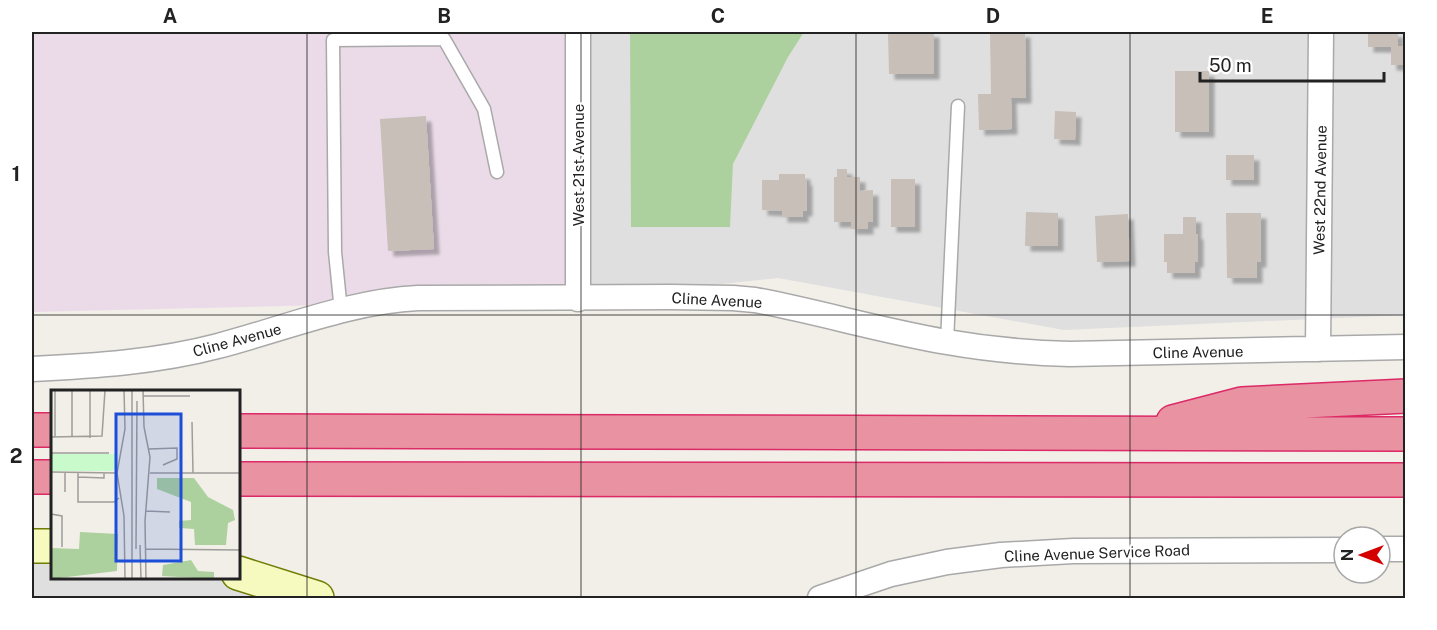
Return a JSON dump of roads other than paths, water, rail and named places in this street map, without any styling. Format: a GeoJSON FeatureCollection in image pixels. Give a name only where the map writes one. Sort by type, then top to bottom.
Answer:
{"type":"FeatureCollection","features":[{"type":"Feature","properties":{"kind":"highway"},"geometry":{"type":"LineString","coordinates":[[1132,433],[1242,404],[1406,396]]}},
{"type":"Feature","properties":{"kind":"highway"},"geometry":{"type":"LineString","coordinates":[[32,430],[51,430]]}},
{"type":"Feature","properties":{"kind":"highway"},"geometry":{"type":"LineString","coordinates":[[240,431],[1406,434]]}},
{"type":"Feature","properties":{"kind":"highway"},"geometry":{"type":"LineString","coordinates":[[32,477],[51,477]]}},
{"type":"Feature","properties":{"kind":"highway"},"geometry":{"type":"LineString","coordinates":[[240,479],[1406,480]]}},
{"type":"Feature","properties":{"kind":"street","name":"West 21st Avenue"},"geometry":{"type":"LineString","coordinates":[[578,32],[578,298]]}},
{"type":"Feature","properties":{"kind":"street","name":"West 22nd Avenue"},"geometry":{"type":"LineString","coordinates":[[1318,349],[1322,32]]}},
{"type":"Feature","properties":{"kind":"street","name":"Cline Avenue"},"geometry":{"type":"LineString","coordinates":[[32,369],[130,361],[180,354],[371,303],[400,299],[443,298],[733,298],[755,300],[947,342],[1018,351],[1070,354],[1406,347]]}},
{"type":"Feature","properties":{"kind":"street"},"geometry":{"type":"LineString","coordinates":[[32,546],[51,546]]}},
{"type":"Feature","properties":{"kind":"street","name":"Cline Avenue Service Road"},"geometry":{"type":"LineString","coordinates":[[820,598],[891,574],[947,562],[1001,555],[1073,550],[1332,549]]}},
{"type":"Feature","properties":{"kind":"street"},"geometry":{"type":"LineString","coordinates":[[240,574],[317,598]]}},
{"type":"Feature","properties":{"kind":"lane"},"geometry":{"type":"LineString","coordinates":[[341,311],[335,252],[333,40],[444,39],[484,109],[497,172]]}},
{"type":"Feature","properties":{"kind":"lane"},"geometry":{"type":"LineString","coordinates":[[947,342],[958,106]]}}]}
